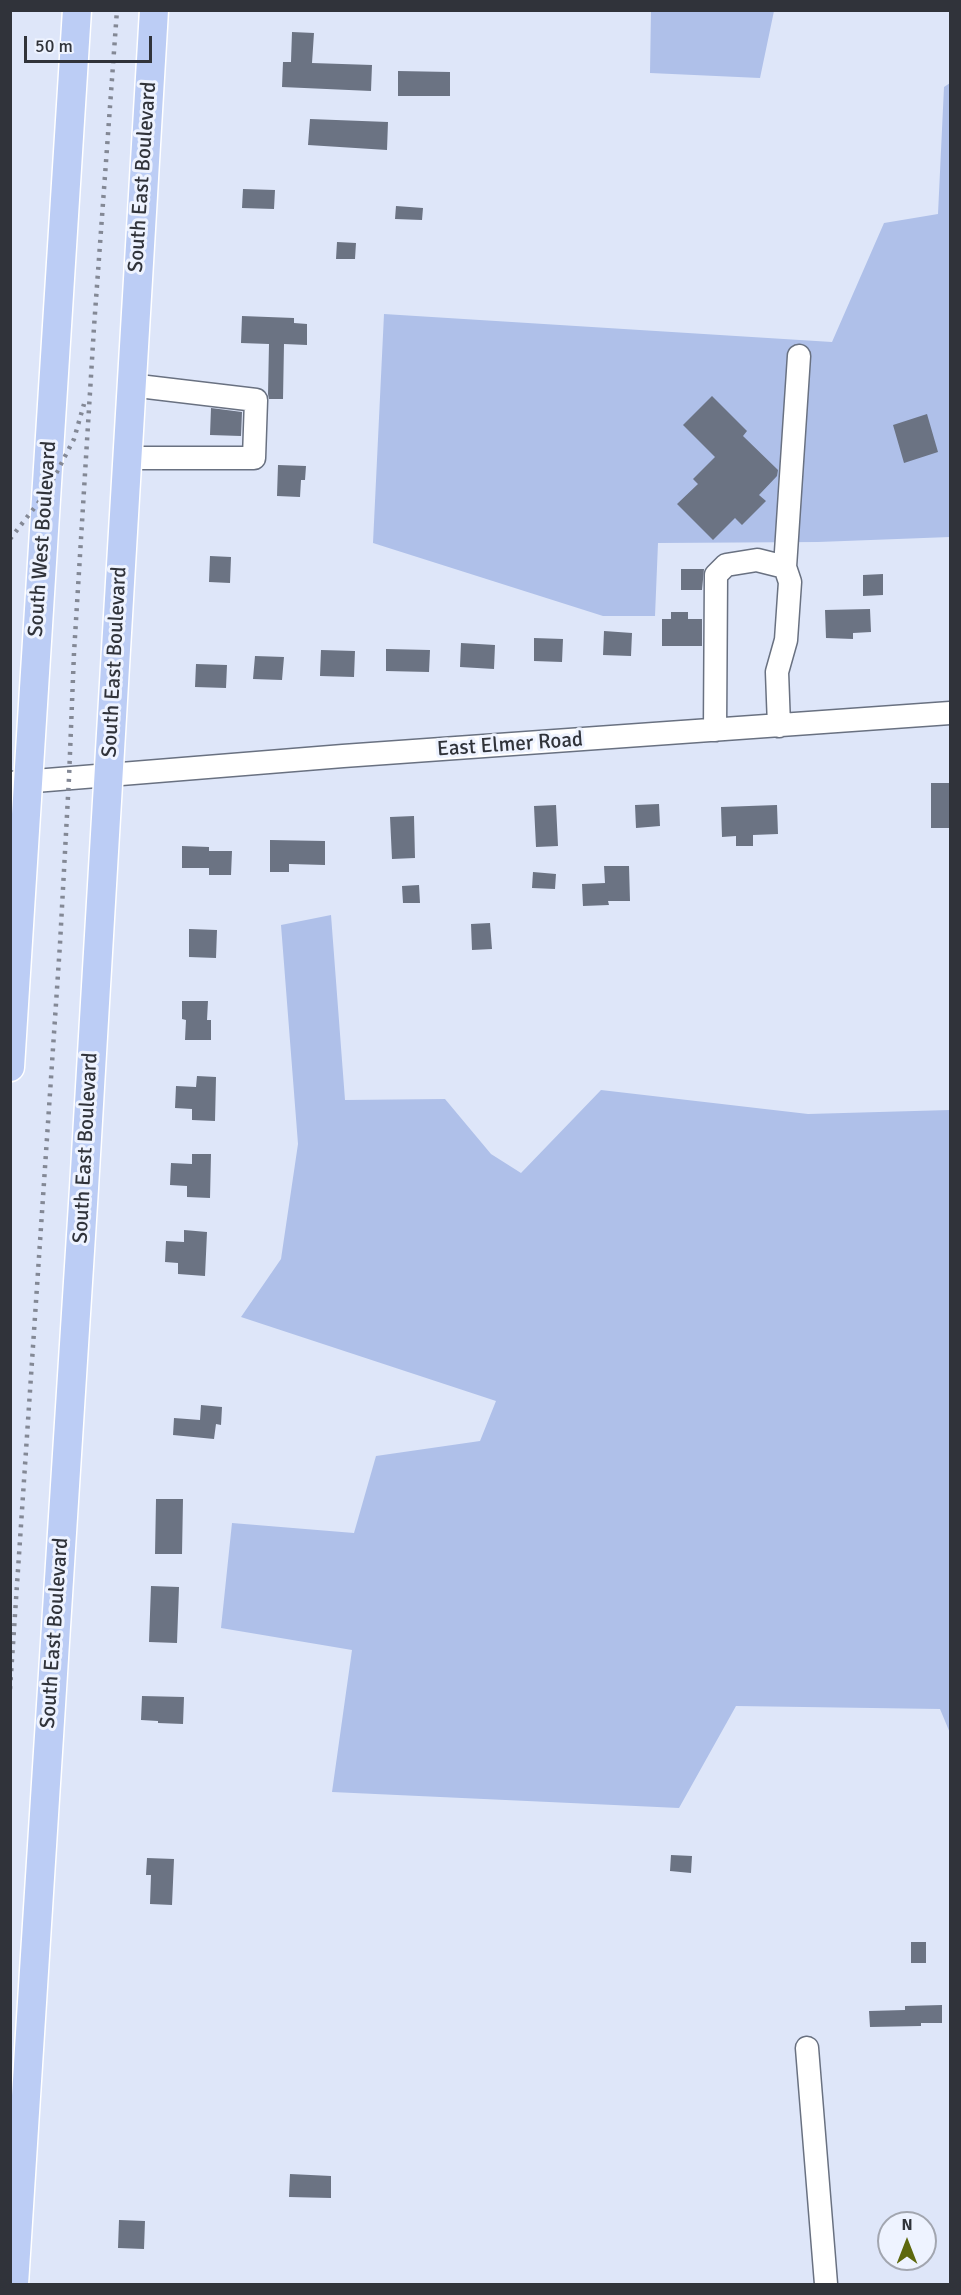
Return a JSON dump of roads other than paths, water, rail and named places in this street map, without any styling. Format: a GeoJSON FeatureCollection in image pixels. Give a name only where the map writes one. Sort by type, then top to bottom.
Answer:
{"type":"FeatureCollection","features":[{"type":"Feature","properties":{"kind":"main road","name":"South West Boulevard"},"geometry":{"type":"LineString","coordinates":[[10,1067],[19,782],[77,10]]}},
{"type":"Feature","properties":{"kind":"main road","name":"South East Boulevard"},"geometry":{"type":"LineString","coordinates":[[14,2284],[84,1188],[153,10]]}},
{"type":"Feature","properties":{"kind":"street"},"geometry":{"type":"LineString","coordinates":[[779,726],[777,672],[786,640],[790,582],[785,567],[799,356]]}},
{"type":"Feature","properties":{"kind":"street"},"geometry":{"type":"LineString","coordinates":[[126,458],[254,458],[256,400],[130,385]]}},
{"type":"Feature","properties":{"kind":"street"},"geometry":{"type":"LineString","coordinates":[[715,730],[716,575],[726,565],[757,560],[785,567]]}},
{"type":"Feature","properties":{"kind":"street","name":"East Elmer Road"},"geometry":{"type":"LineString","coordinates":[[19,782],[951,713]]}},
{"type":"Feature","properties":{"kind":"street"},"geometry":{"type":"LineString","coordinates":[[807,2048],[826,2284]]}},
{"type":"Feature","properties":{"kind":"railway"},"geometry":{"type":"LineString","coordinates":[[10,1689],[60,944],[74,653],[94,327],[117,10]]}},
{"type":"Feature","properties":{"kind":"railway"},"geometry":{"type":"LineString","coordinates":[[10,539],[46,493],[74,439],[84,404]]}}]}
